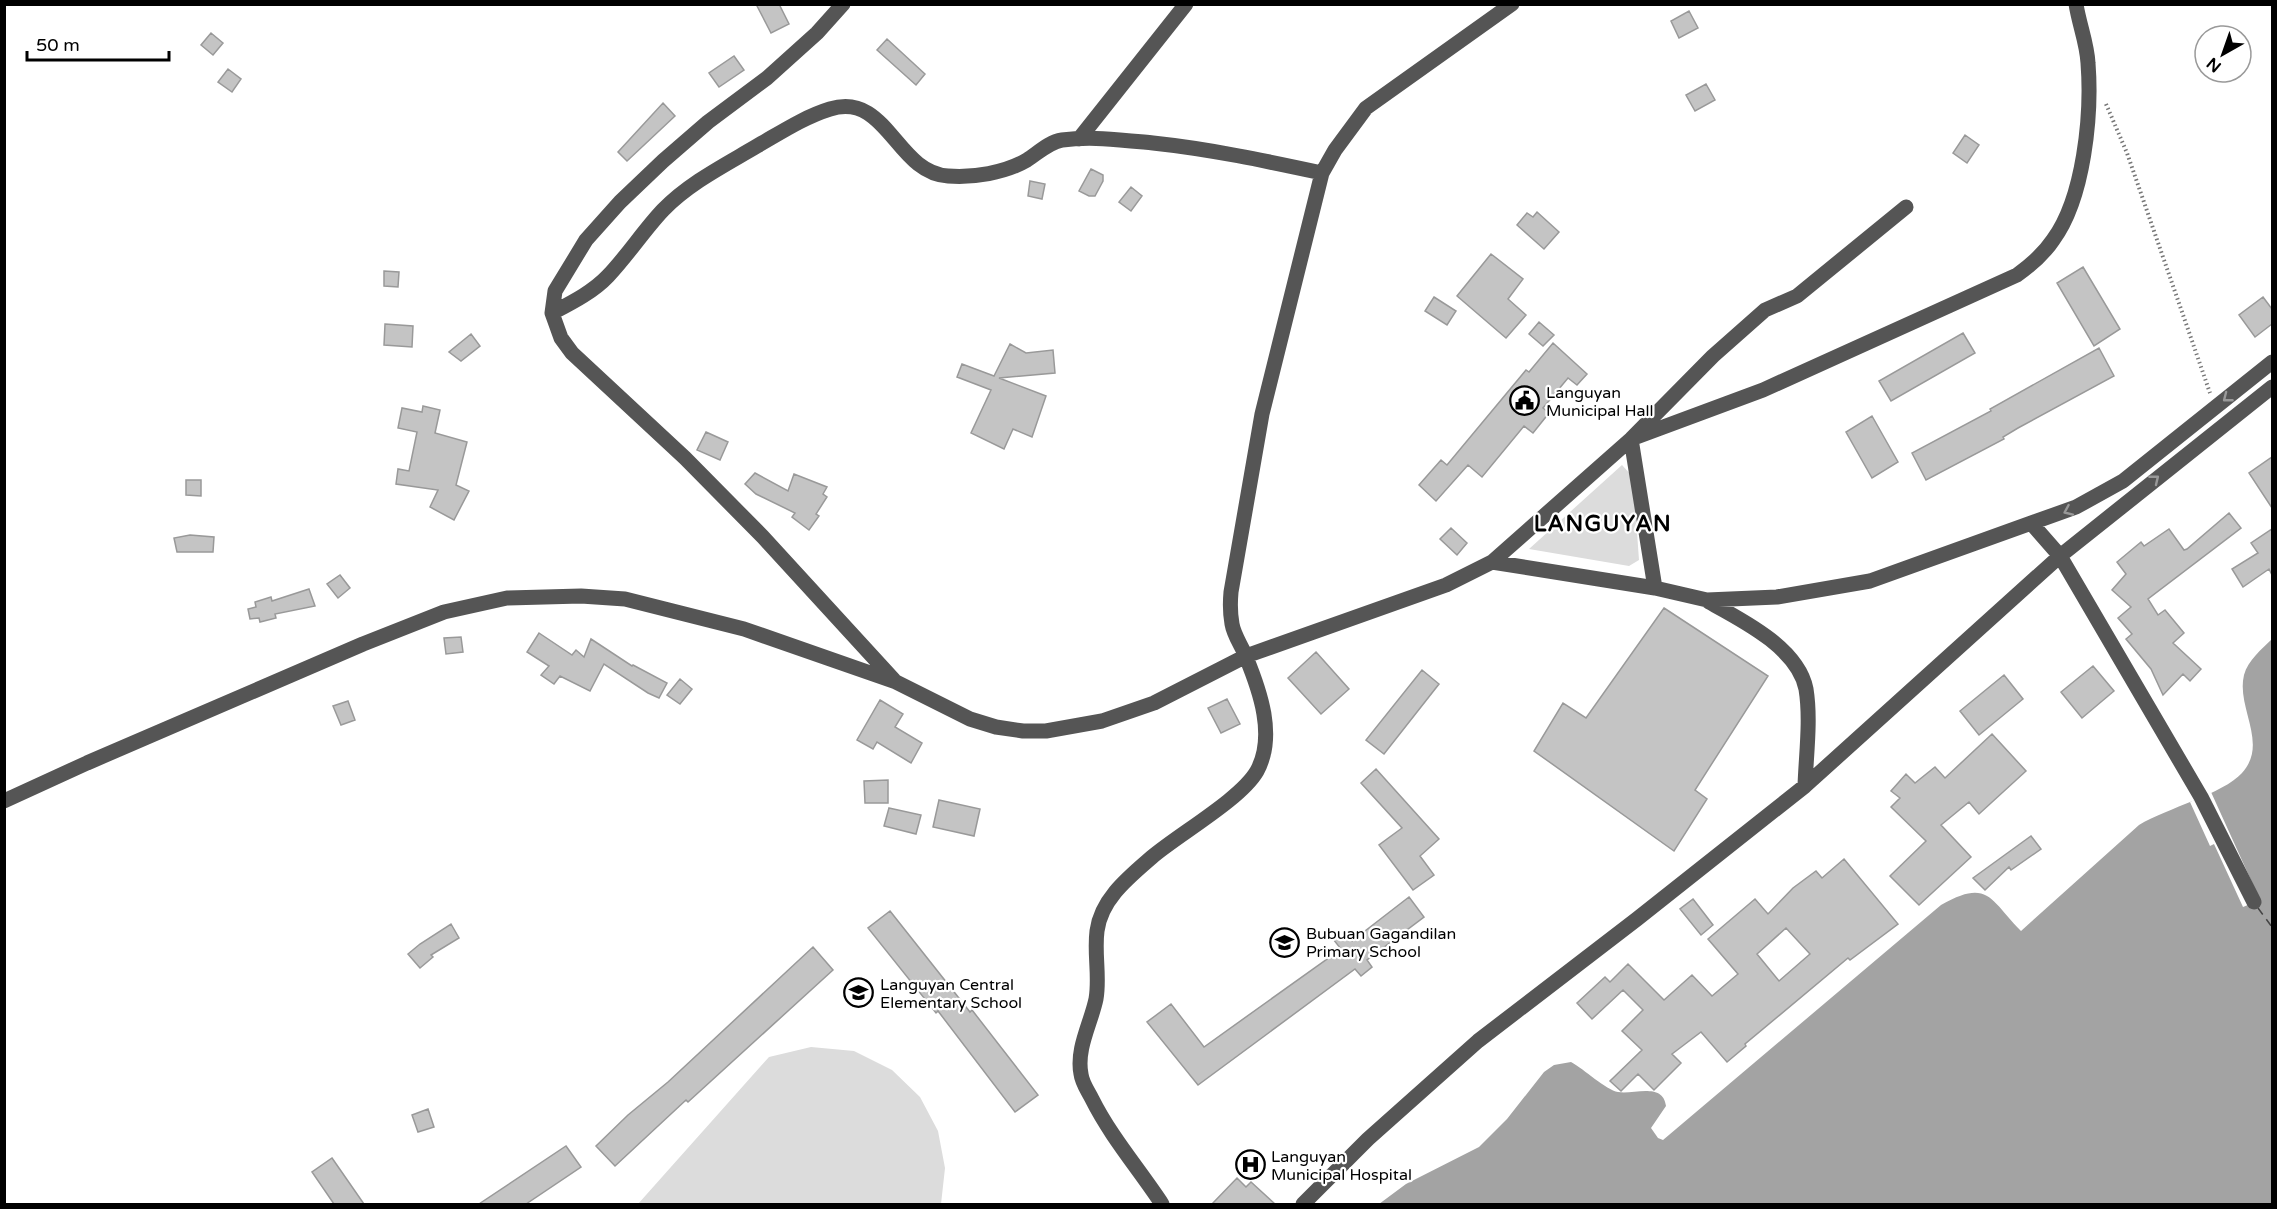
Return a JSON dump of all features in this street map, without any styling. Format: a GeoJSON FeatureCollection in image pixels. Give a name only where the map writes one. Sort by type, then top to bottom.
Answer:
{"type":"FeatureCollection","features":[{"type":"Feature","properties":{"kind":"street"},"geometry":{"type":"LineString","coordinates":[[843,4],[818,33],[767,78],[708,122],[620,202],[586,240],[576,256],[555,291],[552,313],[561,338],[572,353],[685,458],[748,521],[896,682]]}},
{"type":"Feature","properties":{"kind":"street"},"geometry":{"type":"LineString","coordinates":[[1079,139],[1186,4]]}},
{"type":"Feature","properties":{"kind":"street"},"geometry":{"type":"LineString","coordinates":[[1162,1204],[1101,1117],[1080,1073],[1084,1039],[1097,991],[1097,931],[1101,915],[1111,897],[1128,878],[1160,850],[1244,787],[1257,771],[1266,731],[1263,711],[1246,656],[1232,626],[1230,610],[1237,552],[1262,414],[1322,173],[1335,150],[1366,108],[1512,4]]}},
{"type":"Feature","properties":{"kind":"street"},"geometry":{"type":"LineString","coordinates":[[1631,439],[1763,390],[2017,275],[2039,258],[2054,239],[2067,215],[2079,182],[2087,129],[2088,62],[2076,4]]}},
{"type":"Feature","properties":{"kind":"street"},"geometry":{"type":"LineString","coordinates":[[552,313],[591,290],[607,277],[663,210],[680,194],[792,126],[831,108],[854,108],[870,114],[889,131],[916,164],[928,172],[945,176],[967,177],[1005,169],[1025,161],[1058,141],[1079,139],[1123,140],[1209,149],[1322,173]]}},
{"type":"Feature","properties":{"kind":"street"},"geometry":{"type":"LineString","coordinates":[[4,801],[363,644],[444,612],[507,598],[581,596],[625,599],[744,629],[896,682],[970,719],[996,727],[1023,731],[1046,731],[1102,721],[1154,703],[1246,656],[1446,585],[1492,562],[1631,439],[1713,356],[1765,310],[1797,296],[1906,207]]}},
{"type":"Feature","properties":{"kind":"street"},"geometry":{"type":"LineString","coordinates":[[1492,562],[1655,588],[1707,600],[1777,597],[1870,581],[2076,507],[2123,481],[2272,362]]}},
{"type":"Feature","properties":{"kind":"street"},"geometry":{"type":"LineString","coordinates":[[1303,1204],[1368,1139],[1478,1041],[1805,786],[2060,556],[2272,387]]}},
{"type":"Feature","properties":{"kind":"street"},"geometry":{"type":"LineString","coordinates":[[1631,439],[1655,588]]}},
{"type":"Feature","properties":{"kind":"street"},"geometry":{"type":"LineString","coordinates":[[2123,481],[2134,496]]}},
{"type":"Feature","properties":{"kind":"street"},"geometry":{"type":"LineString","coordinates":[[2032,524],[2060,556],[2201,797],[2254,902]]}},
{"type":"Feature","properties":{"kind":"street"},"geometry":{"type":"LineString","coordinates":[[1707,600],[1768,638],[1783,650],[1796,667],[1806,687],[1808,710],[1805,786]]}},
{"type":"Feature","properties":{"kind":"path"},"geometry":{"type":"LineString","coordinates":[[2105,102],[2127,153],[2215,408]]}},
{"type":"Feature","properties":{"kind":"shaded area"},"geometry":{"type":"Polygon","coordinates":[[[1622,465],[1633,477],[1639,560],[1629,566],[1529,549],[1622,465]]]}},
{"type":"Feature","properties":{"kind":"shaded area"},"geometry":{"type":"Polygon","coordinates":[[[2272,639],[2272,1204],[1379,1204],[1406,1184],[1479,1147],[1507,1119],[1544,1072],[1554,1065],[1571,1062],[1618,1092],[1646,1091],[1659,1094],[1666,1106],[1651,1128],[1658,1138],[1663,1140],[1941,905],[1969,893],[1979,893],[1995,902],[2021,931],[2139,825],[2222,788],[2242,773],[2250,762],[2253,750],[2244,700],[2244,675],[2252,660],[2272,639]]]}},
{"type":"Feature","properties":{"kind":"shaded area"},"geometry":{"type":"Polygon","coordinates":[[[811,1047],[854,1051],[892,1070],[920,1097],[938,1131],[945,1168],[941,1204],[638,1204],[769,1057],[811,1047]]]}},
{"type":"Feature","properties":{"kind":"pier"},"geometry":{"type":"Polygon","coordinates":[[[2211,792],[2260,900],[2243,907],[2214,844],[2210,846],[2190,802],[2211,792]]]}},
{"type":"Feature","properties":{"kind":"building"},"geometry":{"type":"Polygon","coordinates":[[[756,4],[779,4],[789,24],[771,33],[756,4]]]}},
{"type":"Feature","properties":{"kind":"building"},"geometry":{"type":"Polygon","coordinates":[[[1689,11],[1698,28],[1679,38],[1671,21],[1689,11]]]}},
{"type":"Feature","properties":{"kind":"building"},"geometry":{"type":"Polygon","coordinates":[[[211,33],[223,43],[213,55],[201,45],[211,33]]]}},
{"type":"Feature","properties":{"kind":"building"},"geometry":{"type":"Polygon","coordinates":[[[887,39],[925,74],[916,85],[877,50],[887,39]]]}},
{"type":"Feature","properties":{"kind":"building"},"geometry":{"type":"Polygon","coordinates":[[[734,56],[744,70],[719,87],[709,73],[734,56]]]}},
{"type":"Feature","properties":{"kind":"building"},"geometry":{"type":"Polygon","coordinates":[[[228,69],[241,79],[232,92],[218,82],[228,69]]]}},
{"type":"Feature","properties":{"kind":"building"},"geometry":{"type":"Polygon","coordinates":[[[1706,84],[1715,100],[1695,111],[1686,95],[1706,84]]]}},
{"type":"Feature","properties":{"kind":"building"},"geometry":{"type":"Polygon","coordinates":[[[663,103],[675,116],[627,161],[618,152],[663,103]]]}},
{"type":"Feature","properties":{"kind":"building"},"geometry":{"type":"Polygon","coordinates":[[[1965,135],[1979,145],[1967,163],[1953,153],[1965,135]]]}},
{"type":"Feature","properties":{"kind":"building"},"geometry":{"type":"Polygon","coordinates":[[[1091,169],[1103,175],[1103,181],[1095,196],[1079,191],[1091,169]]]}},
{"type":"Feature","properties":{"kind":"building"},"geometry":{"type":"Polygon","coordinates":[[[1030,181],[1045,184],[1042,199],[1028,196],[1030,181]]]}},
{"type":"Feature","properties":{"kind":"building"},"geometry":{"type":"Polygon","coordinates":[[[1131,187],[1142,196],[1131,211],[1119,202],[1131,187]]]}},
{"type":"Feature","properties":{"kind":"building"},"geometry":{"type":"Polygon","coordinates":[[[1537,212],[1559,232],[1544,249],[1517,225],[1527,213],[1533,217],[1537,212]]]}},
{"type":"Feature","properties":{"kind":"building"},"geometry":{"type":"Polygon","coordinates":[[[1491,254],[1523,279],[1508,299],[1526,315],[1506,338],[1457,296],[1491,254]]]}},
{"type":"Feature","properties":{"kind":"building"},"geometry":{"type":"Polygon","coordinates":[[[2083,267],[2120,329],[2094,346],[2057,283],[2083,267]]]}},
{"type":"Feature","properties":{"kind":"building"},"geometry":{"type":"Polygon","coordinates":[[[384,271],[399,272],[398,287],[384,286],[384,271]]]}},
{"type":"Feature","properties":{"kind":"building"},"geometry":{"type":"Polygon","coordinates":[[[1434,297],[1456,311],[1447,325],[1425,311],[1434,297]]]}},
{"type":"Feature","properties":{"kind":"building"},"geometry":{"type":"Polygon","coordinates":[[[2263,297],[2272,309],[2272,324],[2255,337],[2239,315],[2263,297]]]}},
{"type":"Feature","properties":{"kind":"building"},"geometry":{"type":"Polygon","coordinates":[[[1539,322],[1554,335],[1543,346],[1529,334],[1539,322]]]}},
{"type":"Feature","properties":{"kind":"building"},"geometry":{"type":"Polygon","coordinates":[[[385,324],[413,326],[412,347],[384,345],[385,324]]]}},
{"type":"Feature","properties":{"kind":"building"},"geometry":{"type":"Polygon","coordinates":[[[1963,333],[1975,353],[1891,401],[1879,381],[1963,333]]]}},
{"type":"Feature","properties":{"kind":"building"},"geometry":{"type":"Polygon","coordinates":[[[471,334],[480,346],[461,361],[449,352],[471,334]]]}},
{"type":"Feature","properties":{"kind":"building"},"geometry":{"type":"Polygon","coordinates":[[[1553,343],[1587,374],[1577,385],[1568,378],[1543,408],[1549,413],[1533,433],[1524,426],[1482,477],[1468,465],[1436,501],[1419,485],[1441,460],[1447,465],[1526,370],[1529,372],[1553,343]]]}},
{"type":"Feature","properties":{"kind":"building"},"geometry":{"type":"Polygon","coordinates":[[[1010,344],[1026,353],[1053,350],[1055,373],[999,378],[1046,396],[1032,437],[1013,429],[1004,449],[971,433],[991,390],[957,377],[962,364],[994,376],[1010,344]]]}},
{"type":"Feature","properties":{"kind":"building"},"geometry":{"type":"Polygon","coordinates":[[[2099,348],[2114,376],[2018,428],[2003,437],[2004,439],[1926,480],[1912,453],[1991,411],[1990,409],[2099,348]]]}},
{"type":"Feature","properties":{"kind":"building"},"geometry":{"type":"Polygon","coordinates":[[[423,406],[440,410],[435,433],[467,442],[456,485],[469,491],[454,520],[430,507],[438,490],[396,484],[398,469],[409,471],[417,432],[398,428],[402,408],[422,412],[423,406]]]}},
{"type":"Feature","properties":{"kind":"building"},"geometry":{"type":"Polygon","coordinates":[[[1872,416],[1898,462],[1872,478],[1846,432],[1872,416]]]}},
{"type":"Feature","properties":{"kind":"building"},"geometry":{"type":"Polygon","coordinates":[[[706,432],[728,442],[720,460],[697,450],[706,432]]]}},
{"type":"Feature","properties":{"kind":"building"},"geometry":{"type":"Polygon","coordinates":[[[2272,457],[2272,508],[2249,473],[2272,457]]]}},
{"type":"Feature","properties":{"kind":"building"},"geometry":{"type":"Polygon","coordinates":[[[755,473],[788,491],[794,474],[827,487],[823,494],[827,497],[816,514],[819,516],[809,530],[792,517],[795,513],[756,494],[745,484],[755,473]]]}},
{"type":"Feature","properties":{"kind":"building"},"geometry":{"type":"Polygon","coordinates":[[[186,480],[201,480],[201,496],[186,495],[186,480]]]}},
{"type":"Feature","properties":{"kind":"building"},"geometry":{"type":"Polygon","coordinates":[[[2229,513],[2241,528],[2148,599],[2158,615],[2165,610],[2184,633],[2173,643],[2201,669],[2190,681],[2183,674],[2163,695],[2151,669],[2126,639],[2132,634],[2118,618],[2131,607],[2112,590],[2126,574],[2117,562],[2141,542],[2144,546],[2169,529],[2184,550],[2187,549],[2229,513]]]}},
{"type":"Feature","properties":{"kind":"building"},"geometry":{"type":"Polygon","coordinates":[[[1451,528],[1467,543],[1457,555],[1440,539],[1451,528]]]}},
{"type":"Feature","properties":{"kind":"building"},"geometry":{"type":"Polygon","coordinates":[[[2272,529],[2272,575],[2269,569],[2243,587],[2232,569],[2258,553],[2251,543],[2272,529]]]}},
{"type":"Feature","properties":{"kind":"building"},"geometry":{"type":"Polygon","coordinates":[[[190,535],[214,537],[213,552],[177,552],[174,538],[190,535]]]}},
{"type":"Feature","properties":{"kind":"building"},"geometry":{"type":"Polygon","coordinates":[[[340,575],[350,588],[338,598],[327,584],[340,575]]]}},
{"type":"Feature","properties":{"kind":"building"},"geometry":{"type":"Polygon","coordinates":[[[309,589],[315,606],[275,614],[276,618],[260,622],[259,618],[250,619],[248,609],[256,607],[255,602],[271,597],[272,601],[309,589]]]}},
{"type":"Feature","properties":{"kind":"building"},"geometry":{"type":"Polygon","coordinates":[[[1664,608],[1768,676],[1695,790],[1707,799],[1674,851],[1534,751],[1563,703],[1586,718],[1664,608]]]}},
{"type":"Feature","properties":{"kind":"building"},"geometry":{"type":"Polygon","coordinates":[[[539,633],[572,655],[576,650],[584,657],[591,639],[632,666],[667,683],[659,698],[604,664],[590,691],[560,676],[554,684],[541,675],[549,666],[527,652],[539,633]]]}},
{"type":"Feature","properties":{"kind":"building"},"geometry":{"type":"Polygon","coordinates":[[[461,637],[463,652],[446,654],[444,638],[461,637]]]}},
{"type":"Feature","properties":{"kind":"building"},"geometry":{"type":"Polygon","coordinates":[[[1316,652],[1349,689],[1321,714],[1288,678],[1316,652]]]}},
{"type":"Feature","properties":{"kind":"building"},"geometry":{"type":"Polygon","coordinates":[[[2093,666],[2114,691],[2082,718],[2061,692],[2093,666]]]}},
{"type":"Feature","properties":{"kind":"building"},"geometry":{"type":"Polygon","coordinates":[[[1422,670],[1439,684],[1384,754],[1366,740],[1422,670]]]}},
{"type":"Feature","properties":{"kind":"building"},"geometry":{"type":"Polygon","coordinates":[[[2004,675],[2023,699],[1979,735],[1960,711],[2004,675]]]}},
{"type":"Feature","properties":{"kind":"building"},"geometry":{"type":"Polygon","coordinates":[[[680,679],[692,689],[680,704],[667,695],[680,679]]]}},
{"type":"Feature","properties":{"kind":"building"},"geometry":{"type":"Polygon","coordinates":[[[1227,699],[1240,724],[1221,733],[1208,708],[1227,699]]]}},
{"type":"Feature","properties":{"kind":"building"},"geometry":{"type":"Polygon","coordinates":[[[880,700],[903,714],[895,727],[922,743],[911,763],[877,742],[873,749],[857,740],[880,700]]]}},
{"type":"Feature","properties":{"kind":"building"},"geometry":{"type":"Polygon","coordinates":[[[348,701],[355,720],[341,725],[333,706],[348,701]]]}},
{"type":"Feature","properties":{"kind":"building"},"geometry":{"type":"Polygon","coordinates":[[[1992,734],[2026,771],[1979,814],[1969,802],[1941,825],[1971,857],[1919,905],[1890,876],[1926,841],[1891,807],[1900,798],[1891,791],[1906,774],[1915,783],[1935,767],[1945,778],[1992,734]]]}},
{"type":"Feature","properties":{"kind":"building"},"geometry":{"type":"Polygon","coordinates":[[[1376,769],[1439,839],[1420,856],[1434,875],[1413,890],[1379,845],[1402,828],[1361,783],[1376,769]]]}},
{"type":"Feature","properties":{"kind":"building"},"geometry":{"type":"Polygon","coordinates":[[[888,780],[888,803],[865,803],[864,781],[888,780]]]}},
{"type":"Feature","properties":{"kind":"building"},"geometry":{"type":"Polygon","coordinates":[[[939,800],[980,809],[974,836],[933,827],[939,800]]]}},
{"type":"Feature","properties":{"kind":"building"},"geometry":{"type":"Polygon","coordinates":[[[889,808],[921,815],[916,834],[884,826],[889,808]]]}},
{"type":"Feature","properties":{"kind":"building"},"geometry":{"type":"Polygon","coordinates":[[[2031,836],[2041,849],[2011,870],[2009,867],[1985,890],[1973,878],[2031,836]]]}},
{"type":"Feature","properties":{"kind":"building"},"geometry":{"type":"Polygon","coordinates":[[[1844,859],[1898,924],[1850,960],[1848,958],[1745,1044],[1746,1046],[1727,1062],[1701,1032],[1672,1054],[1681,1063],[1654,1090],[1638,1074],[1621,1091],[1610,1081],[1642,1050],[1622,1031],[1643,1010],[1623,990],[1592,1019],[1577,1003],[1605,977],[1610,982],[1628,964],[1664,1000],[1692,975],[1712,996],[1738,974],[1708,939],[1755,899],[1768,914],[1793,888],[1816,871],[1822,878],[1844,859]],[[1786,928],[1757,954],[1779,981],[1810,954],[1786,928]]]}},
{"type":"Feature","properties":{"kind":"building"},"geometry":{"type":"Polygon","coordinates":[[[1409,897],[1424,917],[1367,960],[1372,967],[1361,976],[1355,969],[1198,1085],[1147,1022],[1171,1004],[1204,1047],[1341,949],[1333,939],[1344,931],[1352,941],[1409,897]]]}},
{"type":"Feature","properties":{"kind":"building"},"geometry":{"type":"Polygon","coordinates":[[[1693,899],[1713,925],[1701,935],[1680,909],[1693,899]]]}},
{"type":"Feature","properties":{"kind":"building"},"geometry":{"type":"Polygon","coordinates":[[[890,911],[970,1012],[972,1010],[1038,1095],[1015,1112],[938,1011],[936,1013],[868,928],[890,911]]]}},
{"type":"Feature","properties":{"kind":"building"},"geometry":{"type":"Polygon","coordinates":[[[451,924],[459,938],[431,955],[433,957],[420,968],[408,954],[451,924]]]}},
{"type":"Feature","properties":{"kind":"building"},"geometry":{"type":"Polygon","coordinates":[[[813,947],[833,970],[615,1166],[596,1146],[813,947]]]}},
{"type":"Feature","properties":{"kind":"building"},"geometry":{"type":"Polygon","coordinates":[[[428,1109],[434,1127],[418,1132],[412,1115],[428,1109]]]}},
{"type":"Feature","properties":{"kind":"building"},"geometry":{"type":"Polygon","coordinates":[[[566,1146],[581,1167],[526,1204],[479,1204],[566,1146]]]}},
{"type":"Feature","properties":{"kind":"building"},"geometry":{"type":"Polygon","coordinates":[[[332,1158],[364,1204],[334,1204],[312,1172],[332,1158]]]}},
{"type":"Feature","properties":{"kind":"building"},"geometry":{"type":"Polygon","coordinates":[[[1237,1178],[1246,1187],[1251,1182],[1275,1204],[1212,1204],[1237,1178]]]}},
{"type":"Feature","properties":{"kind":"ferry route"},"geometry":{"type":"LineString","coordinates":[[2258,908],[2272,927]]}},
{"type":"Feature","properties":{"kind":"place","name":"Languyan Municipal Hall"},"geometry":{"type":"Point","coordinates":[1525,401]}},
{"type":"Feature","properties":{"kind":"place","name":"Bubuan Gagandilan Primary School"},"geometry":{"type":"Point","coordinates":[1285,942]}},
{"type":"Feature","properties":{"kind":"place","name":"Languyan Central Elementary School"},"geometry":{"type":"Point","coordinates":[859,993]}},
{"type":"Feature","properties":{"kind":"place","name":"Languyan Municipal Hospital"},"geometry":{"type":"Point","coordinates":[1250,1165]}},
{"type":"Feature","properties":{"kind":"district","name":"LANGUYAN"},"geometry":{"type":"Point","coordinates":[1603,523]}}]}
